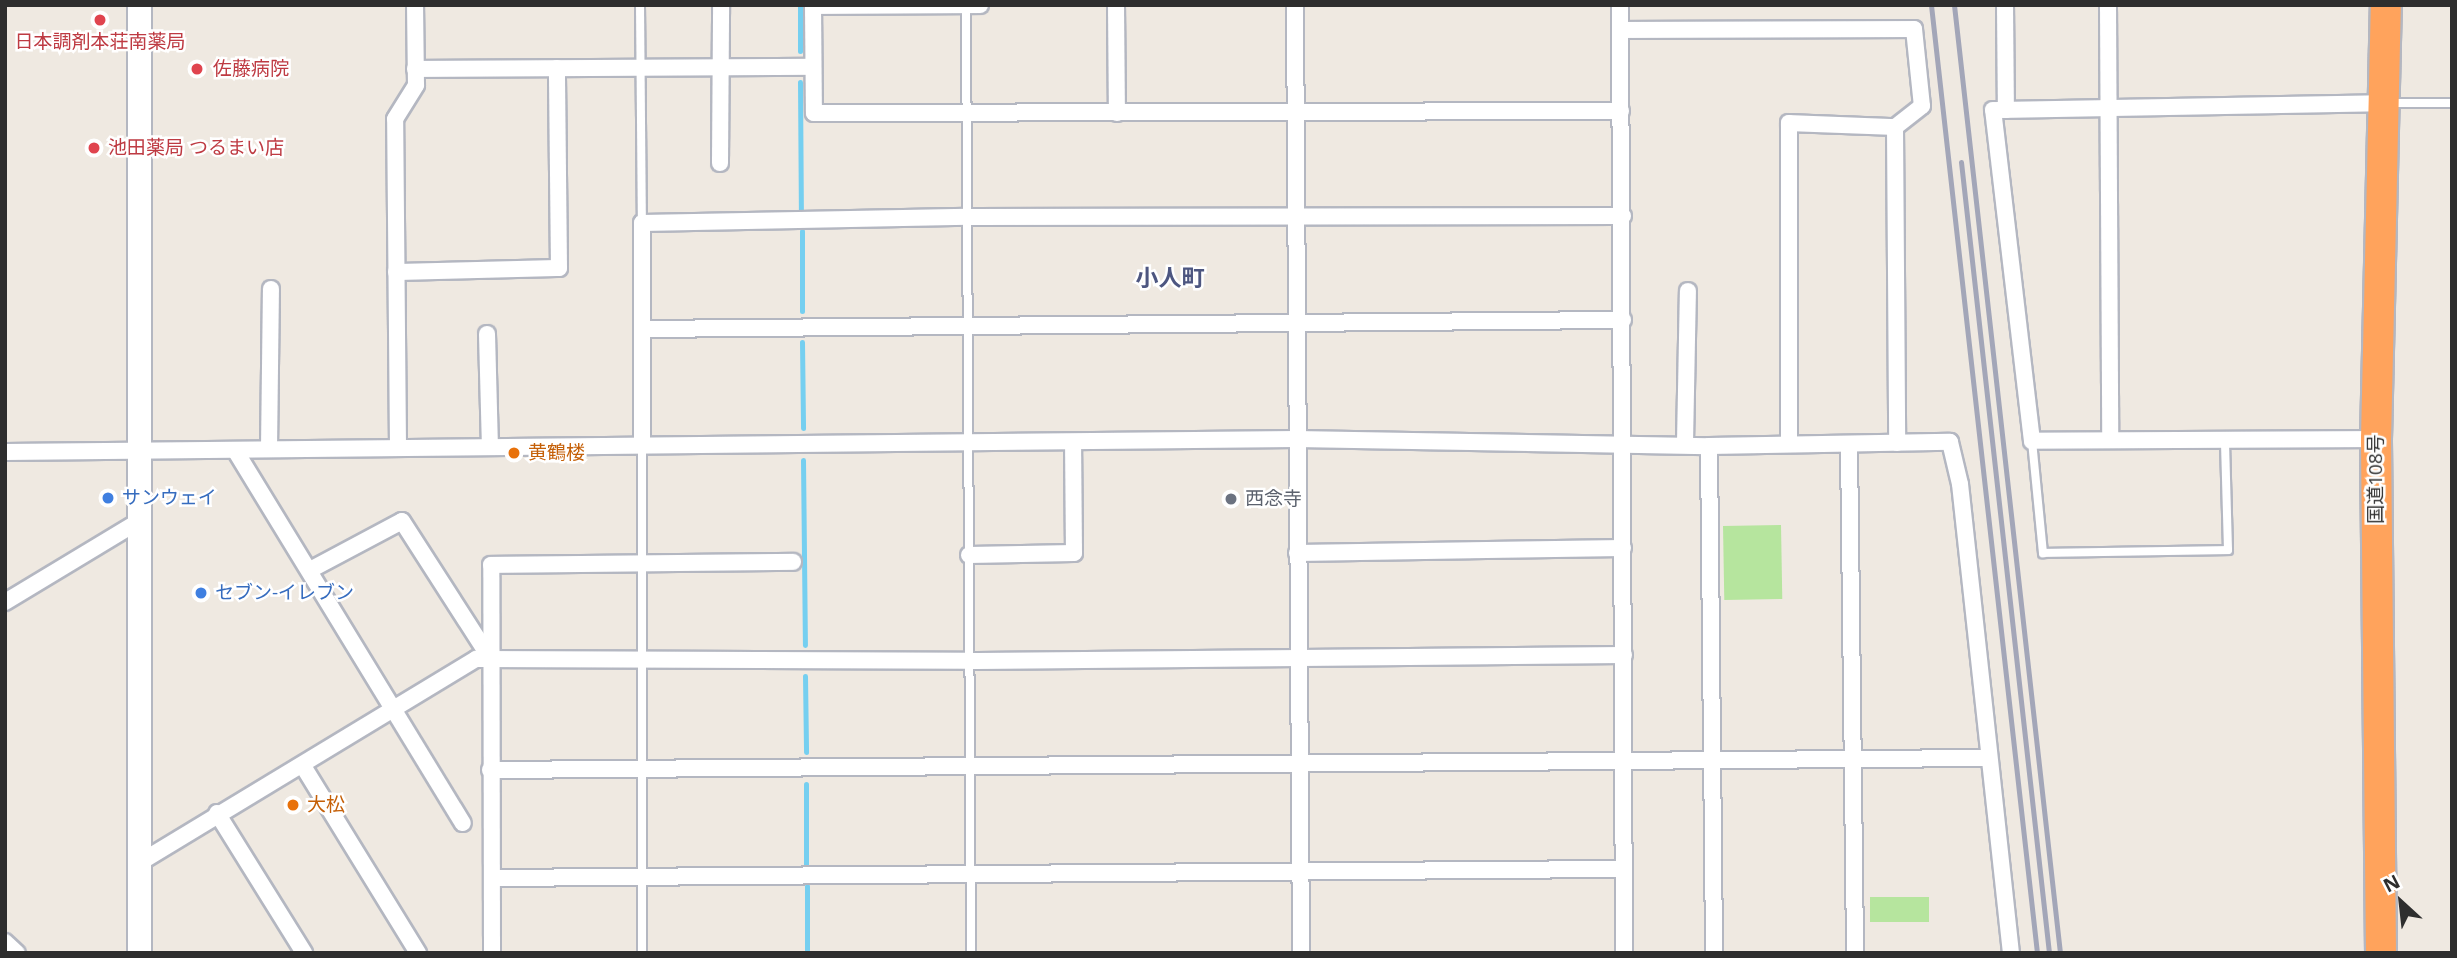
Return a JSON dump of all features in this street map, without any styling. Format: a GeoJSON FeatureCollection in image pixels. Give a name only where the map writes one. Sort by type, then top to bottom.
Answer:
{"type":"FeatureCollection","features":[{"type":"Feature","properties":{"kind":"highway","name":"国道108号"},"geometry":{"type":"LineString","coordinates":[[2381,953],[2376,439],[2386,103],[2386,5]]}},
{"type":"Feature","properties":{"kind":"street"},"geometry":{"type":"LineString","coordinates":[[139,5],[139,953]]}},
{"type":"Feature","properties":{"kind":"street"},"geometry":{"type":"LineString","coordinates":[[398,447],[395,119],[416,85],[415,5]]}},
{"type":"Feature","properties":{"kind":"street"},"geometry":{"type":"LineString","coordinates":[[720,163],[721,5]]}},
{"type":"Feature","properties":{"kind":"street"},"geometry":{"type":"LineString","coordinates":[[980,5],[813,6],[814,113],[1621,111]]}},
{"type":"Feature","properties":{"kind":"street"},"geometry":{"type":"LineString","coordinates":[[1116,5],[1117,113]]}},
{"type":"Feature","properties":{"kind":"street"},"geometry":{"type":"LineString","coordinates":[[1294,5],[1301,953]]}},
{"type":"Feature","properties":{"kind":"street"},"geometry":{"type":"LineString","coordinates":[[1620,5],[1623,216],[1624,953]]}},
{"type":"Feature","properties":{"kind":"street"},"geometry":{"type":"LineString","coordinates":[[2005,5],[2007,110]]}},
{"type":"Feature","properties":{"kind":"street"},"geometry":{"type":"LineString","coordinates":[[2108,5],[2110,440]]}},
{"type":"Feature","properties":{"kind":"street"},"geometry":{"type":"LineString","coordinates":[[1620,30],[1914,29],[1922,106],[1895,127],[1789,123],[1789,444]]}},
{"type":"Feature","properties":{"kind":"street"},"geometry":{"type":"LineString","coordinates":[[415,69],[813,66]]}},
{"type":"Feature","properties":{"kind":"street"},"geometry":{"type":"LineString","coordinates":[[396,272],[558,268],[556,68]]}},
{"type":"Feature","properties":{"kind":"street"},"geometry":{"type":"LineString","coordinates":[[2376,439],[2032,441],[1993,110],[2386,103]]}},
{"type":"Feature","properties":{"kind":"street"},"geometry":{"type":"LineString","coordinates":[[1895,127],[1896,443]]}},
{"type":"Feature","properties":{"kind":"street"},"geometry":{"type":"LineString","coordinates":[[642,445],[642,223],[968,217],[1623,216]]}},
{"type":"Feature","properties":{"kind":"street"},"geometry":{"type":"LineString","coordinates":[[269,449],[271,289]]}},
{"type":"Feature","properties":{"kind":"street"},"geometry":{"type":"LineString","coordinates":[[1685,443],[1688,291]]}},
{"type":"Feature","properties":{"kind":"street"},"geometry":{"type":"LineString","coordinates":[[642,329],[1623,320]]}},
{"type":"Feature","properties":{"kind":"street"},"geometry":{"type":"LineString","coordinates":[[487,334],[490,446]]}},
{"type":"Feature","properties":{"kind":"street"},"geometry":{"type":"LineString","coordinates":[[5,452],[1296,439],[1685,443],[1709,446],[1950,442],[1960,484],[2011,953]]}},
{"type":"Feature","properties":{"kind":"street"},"geometry":{"type":"LineString","coordinates":[[970,555],[1074,553],[1073,442]]}},
{"type":"Feature","properties":{"kind":"street"},"geometry":{"type":"LineString","coordinates":[[1849,444],[1855,953]]}},
{"type":"Feature","properties":{"kind":"street"},"geometry":{"type":"LineString","coordinates":[[1709,446],[1714,953]]}},
{"type":"Feature","properties":{"kind":"street"},"geometry":{"type":"LineString","coordinates":[[235,450],[463,823]]}},
{"type":"Feature","properties":{"kind":"street"},"geometry":{"type":"LineString","coordinates":[[5,602],[141,520]]}},
{"type":"Feature","properties":{"kind":"street"},"geometry":{"type":"LineString","coordinates":[[310,570],[402,521],[492,661]]}},
{"type":"Feature","properties":{"kind":"street"},"geometry":{"type":"LineString","coordinates":[[1297,553],[1623,548]]}},
{"type":"Feature","properties":{"kind":"street"},"geometry":{"type":"LineString","coordinates":[[492,953],[491,565],[793,562]]}},
{"type":"Feature","properties":{"kind":"street"},"geometry":{"type":"LineString","coordinates":[[139,863],[217,813],[303,766],[476,659],[970,661],[1624,654]]}},
{"type":"Feature","properties":{"kind":"street"},"geometry":{"type":"LineString","coordinates":[[490,770],[1624,761],[1712,763],[1988,758]]}},
{"type":"Feature","properties":{"kind":"street"},"geometry":{"type":"LineString","coordinates":[[303,766],[418,953]]}},
{"type":"Feature","properties":{"kind":"street"},"geometry":{"type":"LineString","coordinates":[[217,813],[304,953]]}},
{"type":"Feature","properties":{"kind":"street"},"geometry":{"type":"LineString","coordinates":[[492,878],[1623,869]]}},
{"type":"Feature","properties":{"kind":"street"},"geometry":{"type":"LineString","coordinates":[[5,942],[17,953]]}},
{"type":"Feature","properties":{"kind":"lane"},"geometry":{"type":"LineString","coordinates":[[640,5],[642,223]]}},
{"type":"Feature","properties":{"kind":"lane"},"geometry":{"type":"LineString","coordinates":[[966,5],[971,953]]}},
{"type":"Feature","properties":{"kind":"lane"},"geometry":{"type":"LineString","coordinates":[[2386,103],[2452,103]]}},
{"type":"Feature","properties":{"kind":"lane"},"geometry":{"type":"LineString","coordinates":[[2032,441],[2043,553],[2228,550],[2225,440]]}},
{"type":"Feature","properties":{"kind":"lane"},"geometry":{"type":"LineString","coordinates":[[642,445],[642,953]]}},
{"type":"Feature","properties":{"kind":"green space"},"geometry":{"type":"Polygon","coordinates":[[[1781,525],[1782,599],[1724,600],[1723,526],[1781,525]]]}},
{"type":"Feature","properties":{"kind":"green space"},"geometry":{"type":"Polygon","coordinates":[[[1870,897],[1929,897],[1929,922],[1870,922],[1870,897]]]}},
{"type":"Feature","properties":{"kind":"waterway"},"geometry":{"type":"LineString","coordinates":[[800,5],[800,51]]}},
{"type":"Feature","properties":{"kind":"waterway"},"geometry":{"type":"LineString","coordinates":[[800,82],[801,210]]}},
{"type":"Feature","properties":{"kind":"waterway"},"geometry":{"type":"LineString","coordinates":[[802,231],[802,311]]}},
{"type":"Feature","properties":{"kind":"waterway"},"geometry":{"type":"LineString","coordinates":[[802,342],[803,428]]}},
{"type":"Feature","properties":{"kind":"waterway"},"geometry":{"type":"LineString","coordinates":[[803,460],[805,645]]}},
{"type":"Feature","properties":{"kind":"waterway"},"geometry":{"type":"LineString","coordinates":[[805,676],[806,752]]}},
{"type":"Feature","properties":{"kind":"waterway"},"geometry":{"type":"LineString","coordinates":[[806,784],[806,865]]}},
{"type":"Feature","properties":{"kind":"waterway"},"geometry":{"type":"LineString","coordinates":[[807,886],[807,953]]}},
{"type":"Feature","properties":{"kind":"railway"},"geometry":{"type":"LineString","coordinates":[[1931,5],[2037,953]]}},
{"type":"Feature","properties":{"kind":"railway"},"geometry":{"type":"LineString","coordinates":[[1954,5],[2060,953]]}},
{"type":"Feature","properties":{"kind":"railway"},"geometry":{"type":"LineString","coordinates":[[1961,162],[2049,953]]}},
{"type":"Feature","properties":{"kind":"place","name":"日本調剤本荘南薬局"},"geometry":{"type":"Point","coordinates":[100,20]}},
{"type":"Feature","properties":{"kind":"place","name":"佐藤病院"},"geometry":{"type":"Point","coordinates":[197,69]}},
{"type":"Feature","properties":{"kind":"place","name":"池田薬局 つるまい店"},"geometry":{"type":"Point","coordinates":[94,148]}},
{"type":"Feature","properties":{"kind":"place","name":"黄鶴楼"},"geometry":{"type":"Point","coordinates":[514,453]}},
{"type":"Feature","properties":{"kind":"place","name":"サンウェイ"},"geometry":{"type":"Point","coordinates":[108,498]}},
{"type":"Feature","properties":{"kind":"place","name":"西念寺"},"geometry":{"type":"Point","coordinates":[1231,499]}},
{"type":"Feature","properties":{"kind":"place","name":"セブン-イレブン"},"geometry":{"type":"Point","coordinates":[201,593]}},
{"type":"Feature","properties":{"kind":"place","name":"大松"},"geometry":{"type":"Point","coordinates":[293,805]}},
{"type":"Feature","properties":{"kind":"district","name":"小人町"},"geometry":{"type":"Point","coordinates":[1170,277]}}]}
